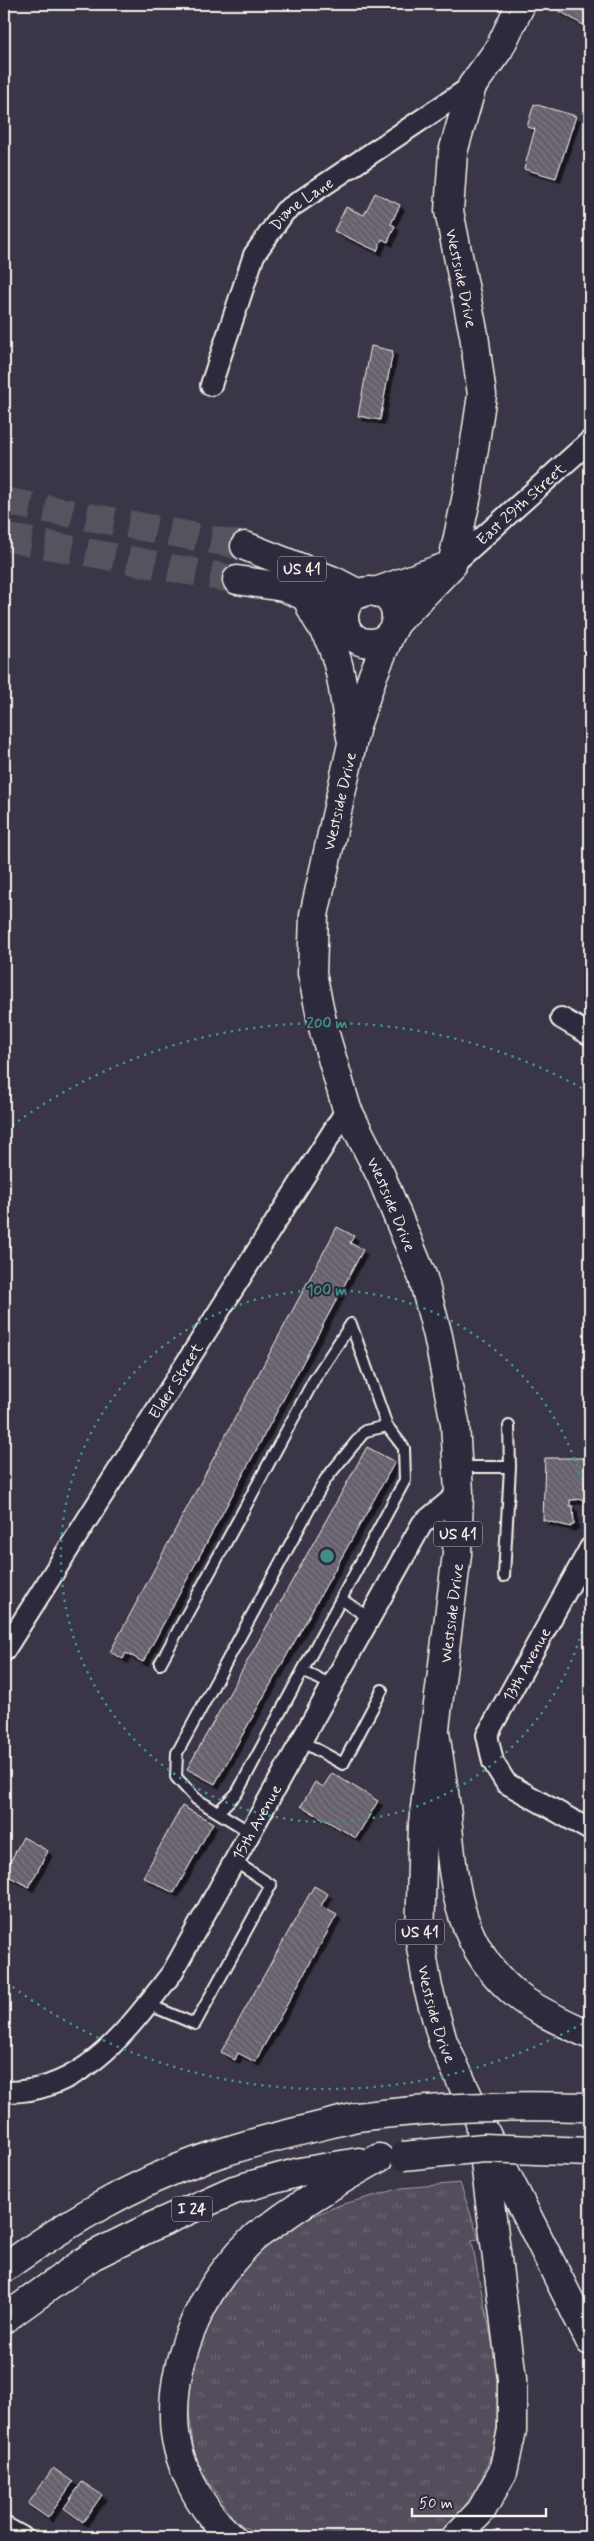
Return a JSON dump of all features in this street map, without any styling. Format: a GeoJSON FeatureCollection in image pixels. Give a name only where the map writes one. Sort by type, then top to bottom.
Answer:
{"type":"FeatureCollection","features":[{"type":"Feature","properties":{"kind":"main road","name":"Westside Drive"},"geometry":{"type":"LineString","coordinates":[[452,565],[467,495],[482,395],[474,335],[449,212],[453,152],[472,86],[499,49],[521,4]]}},
{"type":"Feature","properties":{"kind":"main road","name":"US 41"},"geometry":{"type":"LineString","coordinates":[[245,546],[367,593]]}},
{"type":"Feature","properties":{"kind":"main road","name":"East 29th Street"},"geometry":{"type":"LineString","coordinates":[[367,593],[452,565]]}},
{"type":"Feature","properties":{"kind":"main road","name":"East 29th Street"},"geometry":{"type":"LineString","coordinates":[[393,628],[452,565]]}},
{"type":"Feature","properties":{"kind":"main road","name":"US 41"},"geometry":{"type":"LineString","coordinates":[[237,580],[283,587],[307,595],[323,603],[348,629]]}},
{"type":"Feature","properties":{"kind":"main road"},"geometry":{"type":"LineString","coordinates":[[367,593],[382,595],[393,607],[393,628],[385,638],[369,643],[348,629],[347,605],[367,593]]}},
{"type":"Feature","properties":{"kind":"main road"},"geometry":{"type":"LineString","coordinates":[[307,595],[309,606],[316,614],[333,647],[354,734]]}},
{"type":"Feature","properties":{"kind":"main road","name":"Westside Drive"},"geometry":{"type":"LineString","coordinates":[[393,628],[373,675],[354,734],[314,915],[312,973],[324,1031],[347,1109],[381,1176],[423,1278],[448,1378],[455,1423],[458,1480],[457,1554],[423,1823],[420,1941],[428,1988],[443,2042],[480,2122],[590,2341]]}},
{"type":"Feature","properties":{"kind":"main road","name":"Westside Drive"},"geometry":{"type":"LineString","coordinates":[[348,629],[354,734]]}},
{"type":"Feature","properties":{"kind":"main road"},"geometry":{"type":"LineString","coordinates":[[435,1732],[453,1874],[461,1915],[475,1948],[496,1975],[520,1998],[590,2035]]}},
{"type":"Feature","properties":{"kind":"main road","name":"I 24"},"geometry":{"type":"LineString","coordinates":[[4,2268],[51,2235],[116,2196],[202,2159],[276,2137],[357,2117],[426,2108],[501,2105],[588,2108]]}},
{"type":"Feature","properties":{"kind":"main road"},"geometry":{"type":"LineString","coordinates":[[456,2537],[481,2511],[503,2472],[512,2430],[512,2379],[480,2122]]}},
{"type":"Feature","properties":{"kind":"main road","name":"I 24"},"geometry":{"type":"LineString","coordinates":[[4,2319],[92,2256],[234,2190],[300,2172],[391,2157],[484,2148],[590,2152]]}},
{"type":"Feature","properties":{"kind":"main road"},"geometry":{"type":"LineString","coordinates":[[232,2537],[217,2525],[192,2487],[181,2458],[174,2418],[177,2381],[192,2326],[214,2284],[254,2238],[322,2190],[391,2157]]}},
{"type":"Feature","properties":{"kind":"street","name":"Diane Lane"},"geometry":{"type":"LineString","coordinates":[[211,385],[254,255],[285,211],[472,86]]}},
{"type":"Feature","properties":{"kind":"street","name":"East 29th Street"},"geometry":{"type":"LineString","coordinates":[[452,565],[590,441]]}},
{"type":"Feature","properties":{"kind":"street"},"geometry":{"type":"LineString","coordinates":[[561,1018],[590,1034]]}},
{"type":"Feature","properties":{"kind":"street","name":"Elder Street"},"geometry":{"type":"LineString","coordinates":[[4,1651],[347,1109]]}},
{"type":"Feature","properties":{"kind":"street","name":"15th Avenue"},"geometry":{"type":"LineString","coordinates":[[4,2091],[10,2093],[50,2086],[92,2064],[147,2004],[172,1973],[422,1524],[458,1480]]}},
{"type":"Feature","properties":{"kind":"street","name":"13th Avenue"},"geometry":{"type":"LineString","coordinates":[[590,1548],[488,1735],[493,1762],[506,1783],[590,1830]]}},
{"type":"Feature","properties":{"kind":"street"},"geometry":{"type":"LineString","coordinates":[[4,2527],[22,2537]]}},
{"type":"Feature","properties":{"kind":"lane"},"geometry":{"type":"LineString","coordinates":[[160,1664],[314,1380],[351,1324],[387,1426],[404,1448],[405,1480],[237,1793],[219,1811]]}},
{"type":"Feature","properties":{"kind":"lane"},"geometry":{"type":"LineString","coordinates":[[250,1832],[219,1811],[196,1799],[176,1777],[176,1753],[325,1480],[365,1431],[387,1426]]}},
{"type":"Feature","properties":{"kind":"lane"},"geometry":{"type":"LineString","coordinates":[[504,1576],[510,1467],[509,1426]]}},
{"type":"Feature","properties":{"kind":"lane"},"geometry":{"type":"LineString","coordinates":[[458,1480],[510,1467]]}},
{"type":"Feature","properties":{"kind":"lane"},"geometry":{"type":"LineString","coordinates":[[340,1599],[369,1618]]}},
{"type":"Feature","properties":{"kind":"lane"},"geometry":{"type":"LineString","coordinates":[[303,1671],[332,1685]]}},
{"type":"Feature","properties":{"kind":"lane"},"geometry":{"type":"LineString","coordinates":[[300,1741],[343,1764],[382,1690]]}},
{"type":"Feature","properties":{"kind":"lane"},"geometry":{"type":"LineString","coordinates":[[147,2004],[195,2024],[271,1885],[234,1861]]}},
{"type":"Feature","properties":{"kind":"green space"},"geometry":{"type":"Polygon","coordinates":[[[460,2183],[479,2239],[472,2240],[491,2337],[496,2368],[498,2400],[496,2432],[488,2463],[473,2494],[449,2524],[431,2537],[261,2537],[235,2521],[195,2461],[188,2403],[195,2355],[208,2320],[227,2286],[260,2249],[298,2222],[340,2205],[402,2188],[460,2183]]]}},
{"type":"Feature","properties":{"kind":"building"},"geometry":{"type":"Polygon","coordinates":[[[559,4],[590,4],[590,12],[583,25],[556,9],[559,4]]]}},
{"type":"Feature","properties":{"kind":"building"},"geometry":{"type":"Polygon","coordinates":[[[534,104],[576,116],[556,178],[524,169],[535,129],[527,127],[534,104]]]}},
{"type":"Feature","properties":{"kind":"building"},"geometry":{"type":"Polygon","coordinates":[[[375,193],[400,205],[391,224],[395,226],[388,242],[382,239],[377,251],[334,231],[346,207],[364,215],[375,193]]]}},
{"type":"Feature","properties":{"kind":"building"},"geometry":{"type":"Polygon","coordinates":[[[371,346],[393,351],[380,420],[358,416],[371,346]]]}},
{"type":"Feature","properties":{"kind":"building"},"geometry":{"type":"Polygon","coordinates":[[[337,1227],[354,1236],[350,1243],[363,1250],[143,1662],[126,1653],[123,1659],[110,1652],[337,1227]]]}},
{"type":"Feature","properties":{"kind":"building"},"geometry":{"type":"Polygon","coordinates":[[[367,1447],[395,1462],[215,1784],[187,1769],[367,1447]]]}},
{"type":"Feature","properties":{"kind":"building"},"geometry":{"type":"Polygon","coordinates":[[[545,1458],[586,1458],[586,1499],[570,1500],[570,1506],[573,1506],[574,1525],[571,1525],[571,1527],[543,1520],[545,1458]]]}},
{"type":"Feature","properties":{"kind":"building"},"geometry":{"type":"Polygon","coordinates":[[[332,1773],[378,1801],[356,1838],[301,1806],[315,1782],[323,1787],[332,1773]]]}},
{"type":"Feature","properties":{"kind":"building"},"geometry":{"type":"Polygon","coordinates":[[[182,1806],[213,1823],[174,1893],[143,1877],[182,1806]]]}},
{"type":"Feature","properties":{"kind":"building"},"geometry":{"type":"Polygon","coordinates":[[[23,1837],[48,1851],[29,1887],[4,1874],[23,1837]]]}},
{"type":"Feature","properties":{"kind":"building"},"geometry":{"type":"Polygon","coordinates":[[[314,1886],[328,1894],[321,1906],[337,1915],[255,2062],[238,2053],[235,2060],[221,2052],[314,1886]]]}},
{"type":"Feature","properties":{"kind":"building"},"geometry":{"type":"Polygon","coordinates":[[[53,2468],[73,2482],[48,2518],[28,2504],[53,2468]]]}},
{"type":"Feature","properties":{"kind":"building"},"geometry":{"type":"Polygon","coordinates":[[[82,2482],[102,2495],[83,2522],[64,2508],[82,2482]]]}},
{"type":"Feature","properties":{"kind":"tunnel"},"geometry":{"type":"LineString","coordinates":[[4,501],[245,546]]}},
{"type":"Feature","properties":{"kind":"tunnel"},"geometry":{"type":"LineString","coordinates":[[4,537],[237,580]]}}]}
